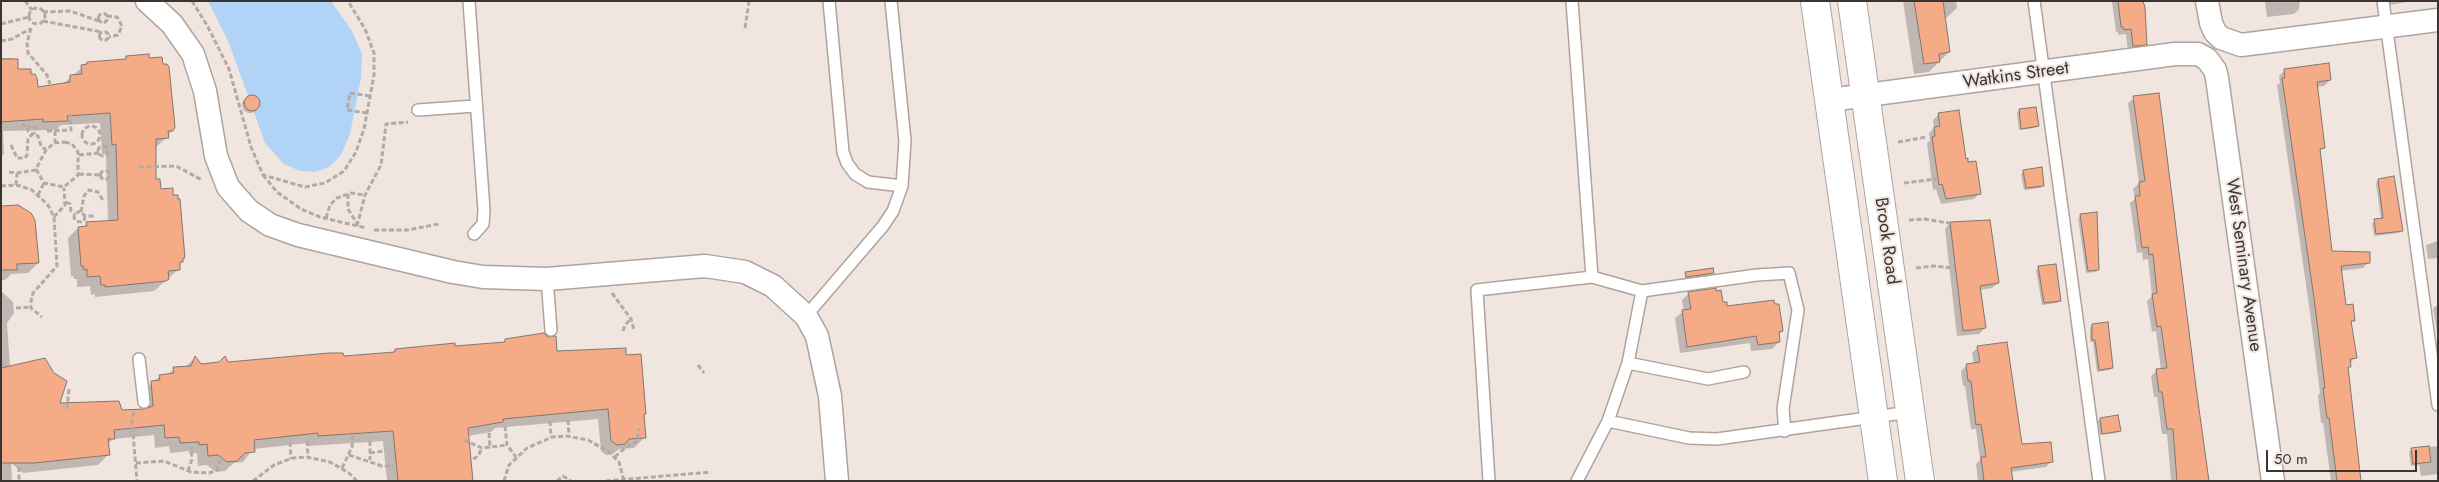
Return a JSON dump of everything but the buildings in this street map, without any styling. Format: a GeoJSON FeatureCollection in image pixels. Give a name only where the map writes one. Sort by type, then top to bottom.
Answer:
{"type":"FeatureCollection","features":[{"type":"Feature","properties":{"kind":"main road","name":"Brook Road"},"geometry":{"type":"LineString","coordinates":[[1815,1],[1883,481]]}},
{"type":"Feature","properties":{"kind":"main road","name":"Brook Road"},"geometry":{"type":"LineString","coordinates":[[1852,1],[1920,481]]}},
{"type":"Feature","properties":{"kind":"street"},"geometry":{"type":"LineString","coordinates":[[148,1],[172,24],[193,54],[205,91],[221,171],[228,188],[260,220],[298,235],[453,272],[500,279],[547,279],[705,266],[745,272],[764,281],[785,296],[806,316],[817,336],[827,377],[836,481]]}},
{"type":"Feature","properties":{"kind":"street"},"geometry":{"type":"LineString","coordinates":[[2208,1],[2211,23],[2221,38],[2234,44],[2248,45],[2438,20]]}},
{"type":"Feature","properties":{"kind":"street","name":"Watkins Street"},"geometry":{"type":"LineString","coordinates":[[1830,100],[2044,73],[2175,54],[2202,55]]}},
{"type":"Feature","properties":{"kind":"street","name":"West Seminary Avenue"},"geometry":{"type":"LineString","coordinates":[[2202,55],[2211,63],[2217,78],[2273,481]]}},
{"type":"Feature","properties":{"kind":"lane"},"geometry":{"type":"LineString","coordinates":[[469,1],[475,106],[484,210],[483,224],[474,234]]}},
{"type":"Feature","properties":{"kind":"lane"},"geometry":{"type":"LineString","coordinates":[[829,1],[843,152],[847,163],[855,174],[868,182],[902,186]]}},
{"type":"Feature","properties":{"kind":"lane"},"geometry":{"type":"LineString","coordinates":[[806,316],[883,226],[893,211],[902,186],[905,141],[891,1]]}},
{"type":"Feature","properties":{"kind":"lane"},"geometry":{"type":"LineString","coordinates":[[1572,1],[1592,277]]}},
{"type":"Feature","properties":{"kind":"lane"},"geometry":{"type":"LineString","coordinates":[[2034,1],[2099,481]]}},
{"type":"Feature","properties":{"kind":"lane"},"geometry":{"type":"LineString","coordinates":[[2383,1],[2438,405]]}},
{"type":"Feature","properties":{"kind":"lane"},"geometry":{"type":"LineString","coordinates":[[418,110],[475,106]]}},
{"type":"Feature","properties":{"kind":"lane"},"geometry":{"type":"LineString","coordinates":[[1489,481],[1477,290],[1592,277],[1642,291],[1756,275],[1789,273],[1798,310],[1783,410],[1785,431]]}},
{"type":"Feature","properties":{"kind":"lane"},"geometry":{"type":"LineString","coordinates":[[547,279],[551,330]]}},
{"type":"Feature","properties":{"kind":"lane"},"geometry":{"type":"LineString","coordinates":[[1577,481],[1608,421],[1628,363],[1642,291]]}},
{"type":"Feature","properties":{"kind":"lane"},"geometry":{"type":"LineString","coordinates":[[139,359],[139,406]]}},
{"type":"Feature","properties":{"kind":"lane"},"geometry":{"type":"LineString","coordinates":[[1628,363],[1708,379],[1744,372]]}},
{"type":"Feature","properties":{"kind":"lane"},"geometry":{"type":"LineString","coordinates":[[1608,421],[1689,438],[1717,439],[1910,412]]}},
{"type":"Feature","properties":{"kind":"path"},"geometry":{"type":"LineString","coordinates":[[26,1],[32,10]]}},
{"type":"Feature","properties":{"kind":"path"},"geometry":{"type":"LineString","coordinates":[[192,1],[229,69],[251,147],[263,175],[277,192],[292,204],[309,213],[373,230],[407,230],[439,224]]}},
{"type":"Feature","properties":{"kind":"path"},"geometry":{"type":"LineString","coordinates":[[263,175],[304,187],[318,186],[333,180],[344,171],[356,152],[362,137],[374,75],[372,47],[365,29],[348,1]]}},
{"type":"Feature","properties":{"kind":"path"},"geometry":{"type":"LineString","coordinates":[[745,28],[749,1]]}},
{"type":"Feature","properties":{"kind":"path"},"geometry":{"type":"LineString","coordinates":[[1,24],[28,17],[32,10],[37,8],[43,12],[70,11],[102,22],[107,21],[107,16]]}},
{"type":"Feature","properties":{"kind":"path"},"geometry":{"type":"LineString","coordinates":[[43,12],[43,21]]}},
{"type":"Feature","properties":{"kind":"path"},"geometry":{"type":"LineString","coordinates":[[102,22],[99,19],[100,15],[104,14],[117,17],[122,26],[118,35],[109,37],[106,40],[102,40],[100,36],[102,32]]}},
{"type":"Feature","properties":{"kind":"path"},"geometry":{"type":"LineString","coordinates":[[28,17],[30,22],[35,24]]}},
{"type":"Feature","properties":{"kind":"path"},"geometry":{"type":"LineString","coordinates":[[50,84],[44,70],[28,53],[27,43],[35,24],[43,21],[108,32],[109,37]]}},
{"type":"Feature","properties":{"kind":"path"},"geometry":{"type":"LineString","coordinates":[[1,41],[12,39],[32,28]]}},
{"type":"Feature","properties":{"kind":"path"},"geometry":{"type":"LineString","coordinates":[[367,113],[347,110],[350,93],[370,96]]}},
{"type":"Feature","properties":{"kind":"path"},"geometry":{"type":"LineString","coordinates":[[47,131],[71,130],[70,114]]}},
{"type":"Feature","properties":{"kind":"path"},"geometry":{"type":"LineString","coordinates":[[356,230],[365,194],[381,165],[386,124],[410,122]]}},
{"type":"Feature","properties":{"kind":"path"},"geometry":{"type":"LineString","coordinates":[[22,124],[28,128],[29,132],[38,136],[41,146],[46,150]]}},
{"type":"Feature","properties":{"kind":"path"},"geometry":{"type":"LineString","coordinates":[[88,126],[96,128],[100,135],[96,142],[89,144],[84,141],[83,129],[88,126]]}},
{"type":"Feature","properties":{"kind":"path"},"geometry":{"type":"LineString","coordinates":[[11,145],[17,158],[24,158],[28,155],[27,141],[29,136],[36,131],[36,127],[28,128]]}},
{"type":"Feature","properties":{"kind":"path"},"geometry":{"type":"LineString","coordinates":[[55,131],[55,142]]}},
{"type":"Feature","properties":{"kind":"path"},"geometry":{"type":"LineString","coordinates":[[1898,142],[1927,137]]}},
{"type":"Feature","properties":{"kind":"path"},"geometry":{"type":"LineString","coordinates":[[36,170],[46,150],[55,142],[72,144],[79,155],[79,174],[64,188]]}},
{"type":"Feature","properties":{"kind":"path"},"geometry":{"type":"LineString","coordinates":[[96,142],[100,148],[99,153]]}},
{"type":"Feature","properties":{"kind":"path"},"geometry":{"type":"LineString","coordinates":[[79,155],[99,153],[103,157],[108,153],[106,147],[100,148]]}},
{"type":"Feature","properties":{"kind":"path"},"geometry":{"type":"LineString","coordinates":[[139,167],[176,166],[191,172],[206,182]]}},
{"type":"Feature","properties":{"kind":"path"},"geometry":{"type":"LineString","coordinates":[[9,172],[17,173],[36,170]]}},
{"type":"Feature","properties":{"kind":"path"},"geometry":{"type":"LineString","coordinates":[[36,170],[44,183],[64,188]]}},
{"type":"Feature","properties":{"kind":"path"},"geometry":{"type":"LineString","coordinates":[[16,185],[17,173]]}},
{"type":"Feature","properties":{"kind":"path"},"geometry":{"type":"LineString","coordinates":[[79,174],[101,176]]}},
{"type":"Feature","properties":{"kind":"path"},"geometry":{"type":"LineString","coordinates":[[1904,184],[1936,179]]}},
{"type":"Feature","properties":{"kind":"path"},"geometry":{"type":"LineString","coordinates":[[38,194],[44,183]]}},
{"type":"Feature","properties":{"kind":"path"},"geometry":{"type":"LineString","coordinates":[[1,186],[16,185],[28,188],[38,194],[48,205],[54,217],[57,266],[33,293],[31,307]]}},
{"type":"Feature","properties":{"kind":"path"},"geometry":{"type":"LineString","coordinates":[[54,217],[61,212],[66,202],[64,188]]}},
{"type":"Feature","properties":{"kind":"path"},"geometry":{"type":"LineString","coordinates":[[81,212],[84,196],[89,190],[98,192],[104,202]]}},
{"type":"Feature","properties":{"kind":"path"},"geometry":{"type":"LineString","coordinates":[[326,218],[333,202],[348,194],[365,194]]}},
{"type":"Feature","properties":{"kind":"path"},"geometry":{"type":"LineString","coordinates":[[348,194],[348,209],[358,225]]}},
{"type":"Feature","properties":{"kind":"path"},"geometry":{"type":"LineString","coordinates":[[66,202],[70,204],[71,211],[79,222],[84,221],[85,216]]}},
{"type":"Feature","properties":{"kind":"path"},"geometry":{"type":"LineString","coordinates":[[75,215],[81,212]]}},
{"type":"Feature","properties":{"kind":"path"},"geometry":{"type":"LineString","coordinates":[[81,212],[85,216],[95,216]]}},
{"type":"Feature","properties":{"kind":"path"},"geometry":{"type":"LineString","coordinates":[[1909,220],[1924,219],[1949,223]]}},
{"type":"Feature","properties":{"kind":"path"},"geometry":{"type":"LineString","coordinates":[[1916,268],[1933,266],[1955,268]]}},
{"type":"Feature","properties":{"kind":"path"},"geometry":{"type":"LineString","coordinates":[[612,293],[631,319],[634,330]]}},
{"type":"Feature","properties":{"kind":"path"},"geometry":{"type":"LineString","coordinates":[[16,308],[31,307],[42,317]]}},
{"type":"Feature","properties":{"kind":"path"},"geometry":{"type":"LineString","coordinates":[[623,332],[624,326],[631,319]]}},
{"type":"Feature","properties":{"kind":"path"},"geometry":{"type":"LineString","coordinates":[[698,365],[704,373]]}},
{"type":"Feature","properties":{"kind":"path"},"geometry":{"type":"LineString","coordinates":[[67,409],[69,389]]}},
{"type":"Feature","properties":{"kind":"path"},"geometry":{"type":"LineString","coordinates":[[137,481],[132,421],[139,406]]}},
{"type":"Feature","properties":{"kind":"path"},"geometry":{"type":"LineString","coordinates":[[550,420],[551,438]]}},
{"type":"Feature","properties":{"kind":"path"},"geometry":{"type":"LineString","coordinates":[[568,420],[569,436]]}},
{"type":"Feature","properties":{"kind":"path"},"geometry":{"type":"LineString","coordinates":[[505,426],[507,445],[516,457]]}},
{"type":"Feature","properties":{"kind":"path"},"geometry":{"type":"LineString","coordinates":[[615,457],[624,448],[636,441],[639,428]]}},
{"type":"Feature","properties":{"kind":"path"},"geometry":{"type":"LineString","coordinates":[[489,433],[490,448]]}},
{"type":"Feature","properties":{"kind":"path"},"geometry":{"type":"LineString","coordinates":[[342,468],[353,444],[353,434]]}},
{"type":"Feature","properties":{"kind":"path"},"geometry":{"type":"LineString","coordinates":[[504,481],[506,470],[516,457],[527,448],[551,438],[569,436],[581,437],[595,443],[615,457],[621,466],[624,480]]}},
{"type":"Feature","properties":{"kind":"path"},"geometry":{"type":"LineString","coordinates":[[464,440],[482,448],[507,445]]}},
{"type":"Feature","properties":{"kind":"path"},"geometry":{"type":"LineString","coordinates":[[308,441],[308,457]]}},
{"type":"Feature","properties":{"kind":"path"},"geometry":{"type":"LineString","coordinates":[[370,441],[370,461]]}},
{"type":"Feature","properties":{"kind":"path"},"geometry":{"type":"LineString","coordinates":[[290,442],[291,459]]}},
{"type":"Feature","properties":{"kind":"path"},"geometry":{"type":"LineString","coordinates":[[188,472],[192,459],[191,447]]}},
{"type":"Feature","properties":{"kind":"path"},"geometry":{"type":"LineString","coordinates":[[473,459],[478,456],[482,448]]}},
{"type":"Feature","properties":{"kind":"path"},"geometry":{"type":"LineString","coordinates":[[370,453],[385,451]]}},
{"type":"Feature","properties":{"kind":"path"},"geometry":{"type":"LineString","coordinates":[[348,455],[382,466],[394,466]]}},
{"type":"Feature","properties":{"kind":"path"},"geometry":{"type":"LineString","coordinates":[[253,481],[269,467],[291,459],[308,457],[325,460],[342,468],[357,481]]}},
{"type":"Feature","properties":{"kind":"path"},"geometry":{"type":"LineString","coordinates":[[136,463],[164,461],[188,472],[202,474],[214,472],[220,460]]}},
{"type":"Feature","properties":{"kind":"path"},"geometry":{"type":"LineString","coordinates":[[19,467],[19,481]]}},
{"type":"Feature","properties":{"kind":"path"},"geometry":{"type":"LineString","coordinates":[[606,481],[711,472]]}},
{"type":"Feature","properties":{"kind":"path"},"geometry":{"type":"LineString","coordinates":[[557,481],[561,477],[566,476],[571,481]]}},
{"type":"Feature","properties":{"kind":"water"},"geometry":{"type":"Polygon","coordinates":[[[208,1],[331,1],[352,31],[362,54],[361,78],[350,134],[341,155],[329,167],[315,172],[300,171],[284,164],[265,143],[229,43],[208,1]]]}}]}
